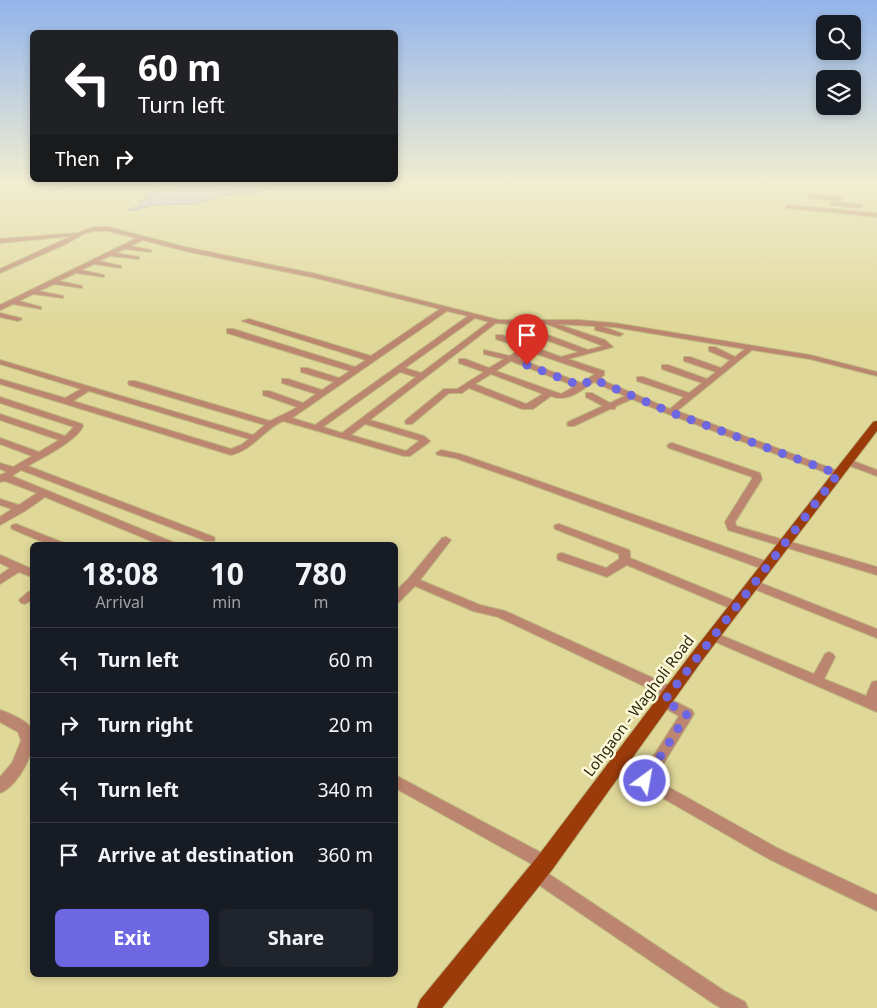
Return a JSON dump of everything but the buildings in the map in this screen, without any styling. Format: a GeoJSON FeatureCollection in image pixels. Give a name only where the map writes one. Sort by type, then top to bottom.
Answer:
{"type":"FeatureCollection","features":[{"type":"Feature","properties":{"kind":"main road","name":"Lohgaon - Wagholi Road"},"geometry":{"type":"LineString","coordinates":[[428,1008],[540,868],[667,696],[877,424]]}},
{"type":"Feature","properties":{"kind":"street"},"geometry":{"type":"LineString","coordinates":[[0,271],[62,244],[85,231]]}},
{"type":"Feature","properties":{"kind":"street"},"geometry":{"type":"LineString","coordinates":[[116,231],[185,249],[316,276],[494,321],[614,325],[810,357],[877,374]]}},
{"type":"Feature","properties":{"kind":"street"},"geometry":{"type":"LineString","coordinates":[[0,241],[78,234]]}},
{"type":"Feature","properties":{"kind":"street"},"geometry":{"type":"LineString","coordinates":[[38,238],[62,244]]}},
{"type":"Feature","properties":{"kind":"street"},"geometry":{"type":"LineString","coordinates":[[0,308],[142,238]]}},
{"type":"Feature","properties":{"kind":"street"},"geometry":{"type":"LineString","coordinates":[[124,247],[149,251]]}},
{"type":"Feature","properties":{"kind":"street"},"geometry":{"type":"LineString","coordinates":[[110,254],[137,258]]}},
{"type":"Feature","properties":{"kind":"street"},"geometry":{"type":"LineString","coordinates":[[93,262],[119,267]]}},
{"type":"Feature","properties":{"kind":"street"},"geometry":{"type":"LineString","coordinates":[[75,271],[102,276]]}},
{"type":"Feature","properties":{"kind":"street"},"geometry":{"type":"LineString","coordinates":[[53,282],[80,287]]}},
{"type":"Feature","properties":{"kind":"street"},"geometry":{"type":"LineString","coordinates":[[32,292],[60,297]]}},
{"type":"Feature","properties":{"kind":"street"},"geometry":{"type":"LineString","coordinates":[[12,302],[39,308]]}},
{"type":"Feature","properties":{"kind":"street"},"geometry":{"type":"LineString","coordinates":[[285,419],[444,309]]}},
{"type":"Feature","properties":{"kind":"street"},"geometry":{"type":"LineString","coordinates":[[0,315],[18,319]]}},
{"type":"Feature","properties":{"kind":"street"},"geometry":{"type":"LineString","coordinates":[[318,428],[472,316]]}},
{"type":"Feature","properties":{"kind":"street"},"geometry":{"type":"LineString","coordinates":[[246,321],[372,360]]}},
{"type":"Feature","properties":{"kind":"street"},"geometry":{"type":"LineString","coordinates":[[345,435],[494,321]]}},
{"type":"Feature","properties":{"kind":"street"},"geometry":{"type":"LineString","coordinates":[[545,322],[602,342],[609,347],[560,359]]}},
{"type":"Feature","properties":{"kind":"street"},"geometry":{"type":"LineString","coordinates":[[514,326],[587,353]]}},
{"type":"Feature","properties":{"kind":"street"},"geometry":{"type":"LineString","coordinates":[[581,335],[592,327],[619,334]]}},
{"type":"Feature","properties":{"kind":"street"},"geometry":{"type":"LineString","coordinates":[[230,331],[356,370]]}},
{"type":"Feature","properties":{"kind":"street"},"geometry":{"type":"LineString","coordinates":[[537,351],[570,332]]}},
{"type":"Feature","properties":{"kind":"street"},"geometry":{"type":"LineString","coordinates":[[462,361],[491,370],[562,398],[601,374],[499,337]]}},
{"type":"Feature","properties":{"kind":"street"},"geometry":{"type":"LineString","coordinates":[[409,422],[447,391],[458,392],[527,348]]}},
{"type":"Feature","properties":{"kind":"street"},"geometry":{"type":"LineString","coordinates":[[712,349],[736,360]]}},
{"type":"Feature","properties":{"kind":"street"},"geometry":{"type":"LineString","coordinates":[[670,412],[748,350]]}},
{"type":"Feature","properties":{"kind":"street"},"geometry":{"type":"LineString","coordinates":[[487,352],[510,358],[581,386]]}},
{"type":"Feature","properties":{"kind":"street"},"geometry":{"type":"LineString","coordinates":[[687,358],[722,370]]}},
{"type":"Feature","properties":{"kind":"street"},"geometry":{"type":"LineString","coordinates":[[0,362],[254,438]]}},
{"type":"Feature","properties":{"kind":"street"},"geometry":{"type":"LineString","coordinates":[[666,367],[708,382]]}},
{"type":"Feature","properties":{"kind":"street"},"geometry":{"type":"LineString","coordinates":[[400,369],[423,376]]}},
{"type":"Feature","properties":{"kind":"street"},"geometry":{"type":"LineString","coordinates":[[304,370],[340,381]]}},
{"type":"Feature","properties":{"kind":"street"},"geometry":{"type":"LineString","coordinates":[[593,379],[670,412],[843,468],[877,472]]}},
{"type":"Feature","properties":{"kind":"street"},"geometry":{"type":"LineString","coordinates":[[640,379],[689,396]]}},
{"type":"Feature","properties":{"kind":"street"},"geometry":{"type":"LineString","coordinates":[[0,381],[231,452],[238,451],[279,419],[345,435],[407,454],[425,441],[421,438],[364,421]]}},
{"type":"Feature","properties":{"kind":"street"},"geometry":{"type":"LineString","coordinates":[[285,381],[322,393]]}},
{"type":"Feature","properties":{"kind":"street"},"geometry":{"type":"LineString","coordinates":[[132,383],[272,424]]}},
{"type":"Feature","properties":{"kind":"street"},"geometry":{"type":"LineString","coordinates":[[469,385],[525,407],[530,406],[550,393]]}},
{"type":"Feature","properties":{"kind":"street"},"geometry":{"type":"LineString","coordinates":[[66,401],[88,388]]}},
{"type":"Feature","properties":{"kind":"street"},"geometry":{"type":"LineString","coordinates":[[266,393],[304,406]]}},
{"type":"Feature","properties":{"kind":"street"},"geometry":{"type":"LineString","coordinates":[[588,395],[612,407]]}},
{"type":"Feature","properties":{"kind":"street"},"geometry":{"type":"LineString","coordinates":[[570,424],[612,407],[631,396]]}},
{"type":"Feature","properties":{"kind":"street"},"geometry":{"type":"LineString","coordinates":[[0,400],[79,426],[77,431],[66,439],[2,478]]}},
{"type":"Feature","properties":{"kind":"street"},"geometry":{"type":"LineString","coordinates":[[0,417],[66,439]]}},
{"type":"Feature","properties":{"kind":"street"},"geometry":{"type":"LineString","coordinates":[[0,442],[39,456]]}},
{"type":"Feature","properties":{"kind":"street"},"geometry":{"type":"LineString","coordinates":[[672,446],[757,475],[757,479],[729,524],[736,530],[877,571]]}},
{"type":"Feature","properties":{"kind":"street"},"geometry":{"type":"LineString","coordinates":[[441,453],[457,456],[524,479],[767,566]]}},
{"type":"Feature","properties":{"kind":"street"},"geometry":{"type":"LineString","coordinates":[[0,466],[18,469],[210,539]]}},
{"type":"Feature","properties":{"kind":"street"},"geometry":{"type":"LineString","coordinates":[[2,478],[44,493],[91,514],[163,542]]}},
{"type":"Feature","properties":{"kind":"street"},"geometry":{"type":"LineString","coordinates":[[0,522],[44,493]]}},
{"type":"Feature","properties":{"kind":"street"},"geometry":{"type":"LineString","coordinates":[[0,502],[20,509]]}},
{"type":"Feature","properties":{"kind":"street"},"geometry":{"type":"LineString","coordinates":[[16,527],[53,542]]}},
{"type":"Feature","properties":{"kind":"street"},"geometry":{"type":"LineString","coordinates":[[559,527],[624,552],[624,561]]}},
{"type":"Feature","properties":{"kind":"street"},"geometry":{"type":"LineString","coordinates":[[398,596],[413,581],[446,540]]}},
{"type":"Feature","properties":{"kind":"street"},"geometry":{"type":"LineString","coordinates":[[562,557],[607,573],[624,561],[633,563],[736,606]]}},
{"type":"Feature","properties":{"kind":"street"},"geometry":{"type":"LineString","coordinates":[[0,559],[30,572]]}},
{"type":"Feature","properties":{"kind":"street"},"geometry":{"type":"LineString","coordinates":[[0,580],[18,567]]}},
{"type":"Feature","properties":{"kind":"street"},"geometry":{"type":"LineString","coordinates":[[413,581],[477,608],[501,614],[667,696],[687,714],[645,781],[774,854],[877,903]]}},
{"type":"Feature","properties":{"kind":"street"},"geometry":{"type":"LineString","coordinates":[[753,584],[877,634]]}},
{"type":"Feature","properties":{"kind":"street"},"geometry":{"type":"LineString","coordinates":[[713,636],[873,705],[877,686]]}},
{"type":"Feature","properties":{"kind":"street"},"geometry":{"type":"LineString","coordinates":[[817,681],[829,657]]}},
{"type":"Feature","properties":{"kind":"street"},"geometry":{"type":"LineString","coordinates":[[0,715],[24,729],[28,741],[18,767],[0,787]]}},
{"type":"Feature","properties":{"kind":"street"},"geometry":{"type":"LineString","coordinates":[[398,783],[540,868],[720,998],[739,1008]]}},
{"type":"Feature","properties":{"kind":"route"},"geometry":{"type":"LineString","coordinates":[[527,365],[581,386],[593,379],[670,412],[838,474],[664,701],[687,714],[645,781]]}}]}
